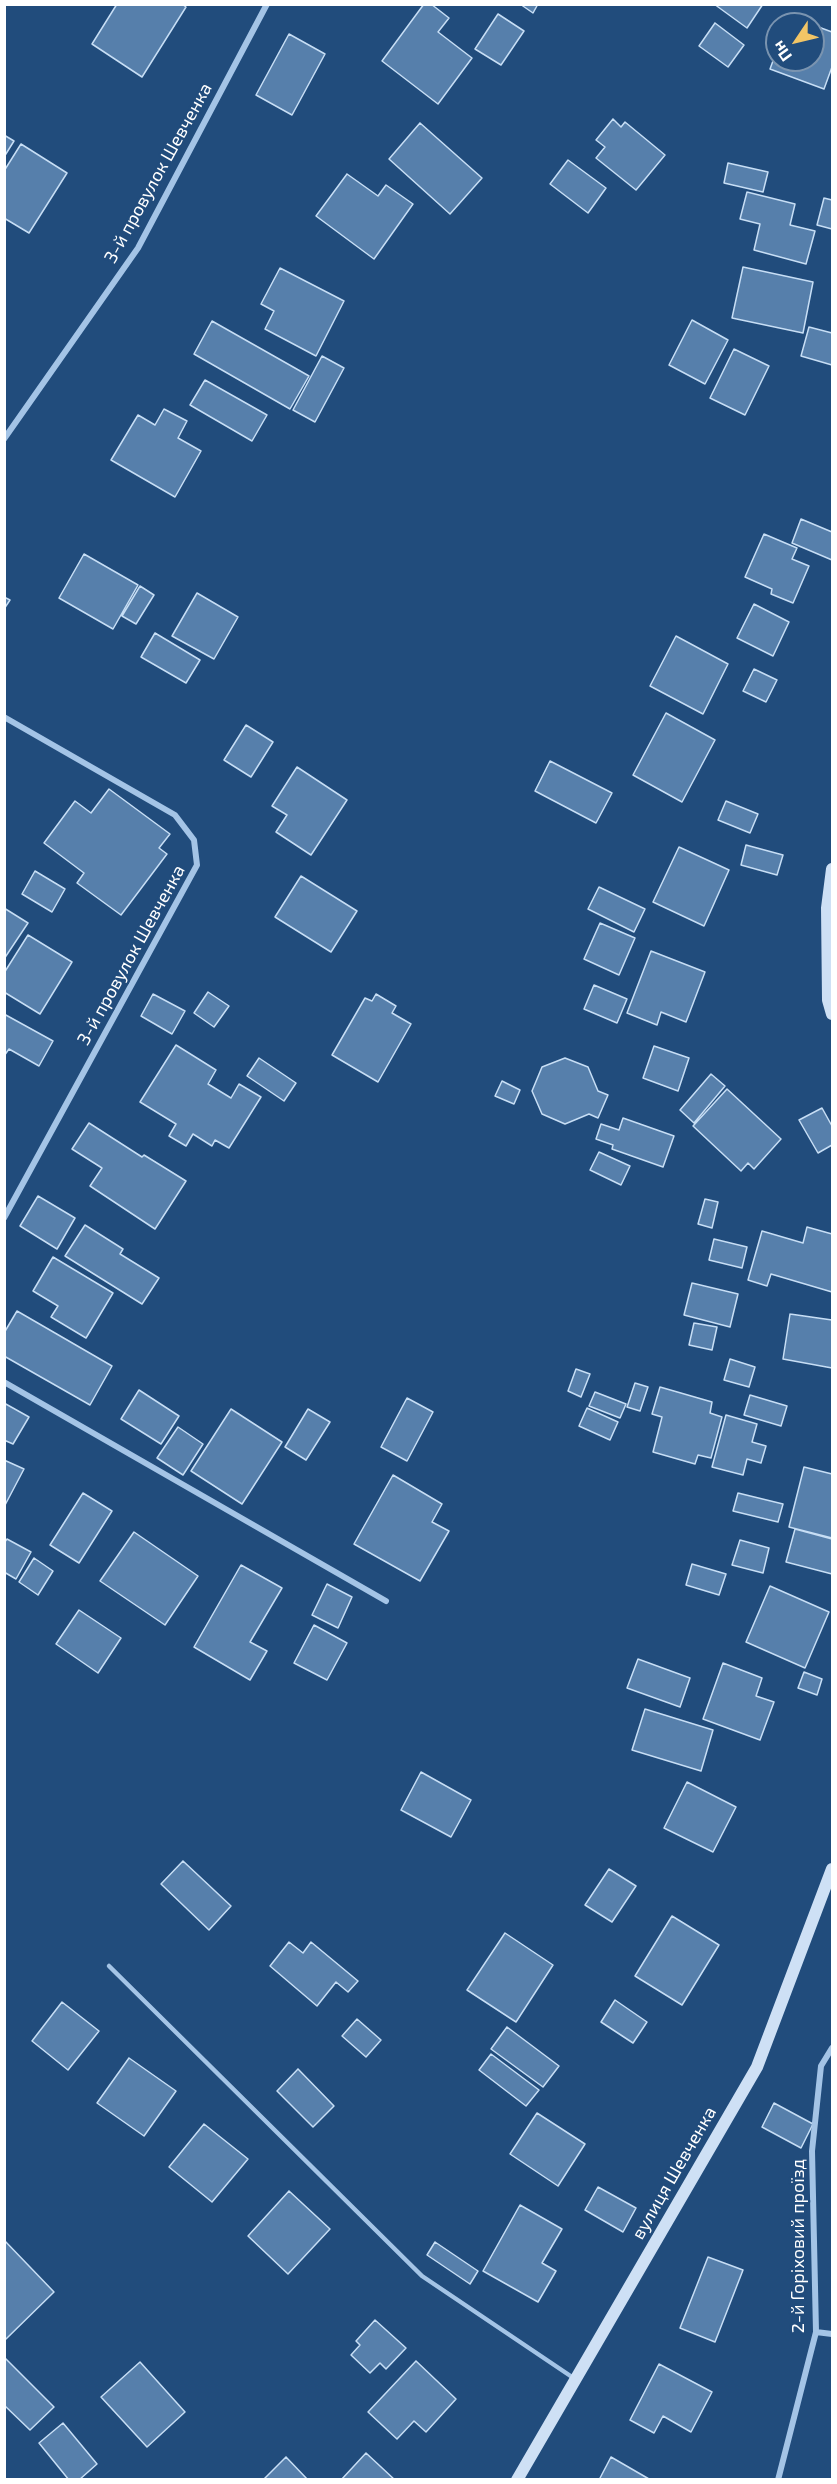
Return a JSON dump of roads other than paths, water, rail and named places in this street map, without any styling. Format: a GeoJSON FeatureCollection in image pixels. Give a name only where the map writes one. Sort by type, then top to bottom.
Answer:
{"type":"FeatureCollection","features":[{"type":"Feature","properties":{"kind":"street","name":"3-й провулок Шевченка"},"geometry":{"type":"LineString","coordinates":[[4,439],[138,248],[267,4]]}},
{"type":"Feature","properties":{"kind":"street","name":"3-й провулок Шевченка"},"geometry":{"type":"LineString","coordinates":[[4,717],[175,815],[194,840],[197,865],[4,1218]]}},
{"type":"Feature","properties":{"kind":"street"},"geometry":{"type":"LineString","coordinates":[[832,869],[827,908],[828,1000],[832,1014]]}},
{"type":"Feature","properties":{"kind":"street"},"geometry":{"type":"LineString","coordinates":[[4,1382],[386,1601]]}},
{"type":"Feature","properties":{"kind":"street","name":"вулиця Шевченка"},"geometry":{"type":"LineString","coordinates":[[517,2480],[757,2067],[832,1869]]}},
{"type":"Feature","properties":{"kind":"street","name":"2-й Горіховий проїзд"},"geometry":{"type":"LineString","coordinates":[[778,2480],[816,2332],[812,2151],[821,2066],[832,2049]]}},
{"type":"Feature","properties":{"kind":"street"},"geometry":{"type":"LineString","coordinates":[[816,2332],[832,2334]]}},
{"type":"Feature","properties":{"kind":"lane"},"geometry":{"type":"LineString","coordinates":[[109,1966],[422,2276],[575,2379]]}}]}
